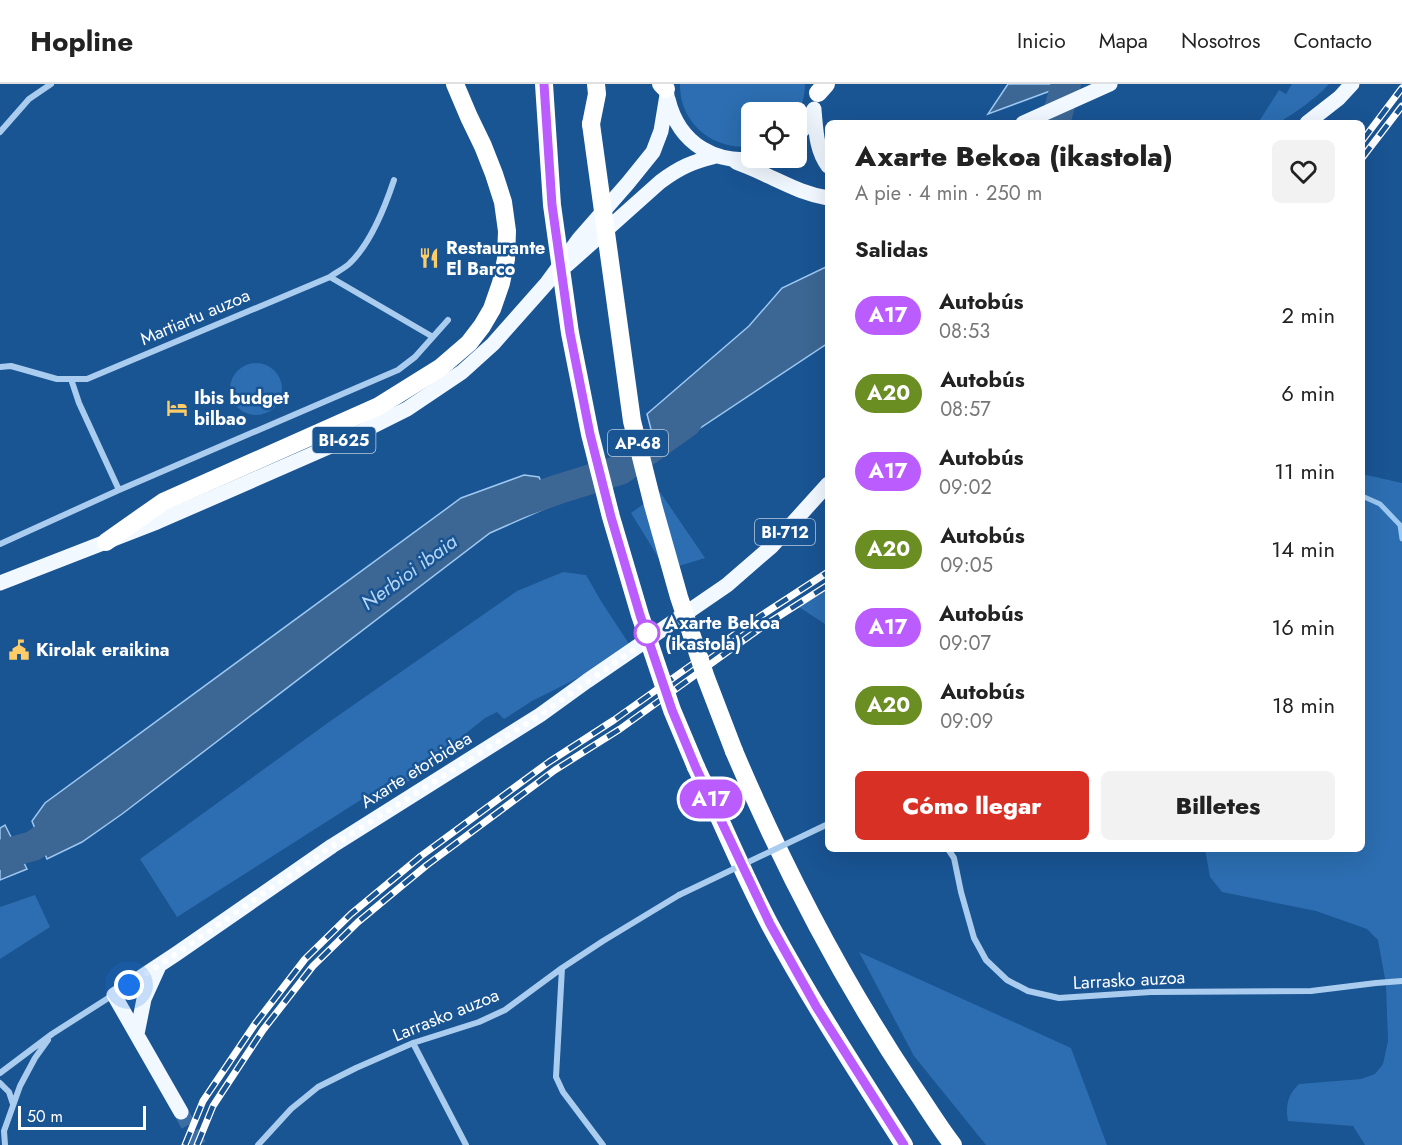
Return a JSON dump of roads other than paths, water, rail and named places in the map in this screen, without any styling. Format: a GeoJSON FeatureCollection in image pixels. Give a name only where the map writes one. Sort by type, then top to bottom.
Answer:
{"type":"FeatureCollection","features":[{"type":"Feature","properties":{"kind":"highway"},"geometry":{"type":"LineString","coordinates":[[106,542],[163,502],[379,406],[440,368],[469,343],[482,326],[492,309],[501,283],[506,259],[507,231],[503,202],[494,174],[455,84]]}},
{"type":"Feature","properties":{"kind":"highway","name":"AP-68"},"geometry":{"type":"LineString","coordinates":[[544,84],[552,205],[570,333],[590,434],[611,517],[640,615],[672,710],[747,879],[787,955],[904,1145]]}},
{"type":"Feature","properties":{"kind":"highway","name":"AP-68"},"geometry":{"type":"LineString","coordinates":[[587,84],[632,421],[679,597],[705,678],[753,796],[830,952],[897,1062],[953,1145]]}},
{"type":"Feature","properties":{"kind":"highway"},"geometry":{"type":"LineString","coordinates":[[591,124],[597,94],[596,84]]}},
{"type":"Feature","properties":{"kind":"main road"},"geometry":{"type":"LineString","coordinates":[[1030,120],[1110,84]]}},
{"type":"Feature","properties":{"kind":"main road"},"geometry":{"type":"LineString","coordinates":[[1311,120],[1339,98],[1352,84]]}},
{"type":"Feature","properties":{"kind":"main road","name":"BI-625"},"geometry":{"type":"LineString","coordinates":[[0,583],[157,522],[348,439],[406,409],[462,372],[494,344],[547,283],[579,239],[653,152],[661,130],[665,88]]}},
{"type":"Feature","properties":{"kind":"main road","name":"BI-625"},"geometry":{"type":"LineString","coordinates":[[665,88],[675,121],[693,142],[720,157],[766,174],[810,195],[825,198]]}},
{"type":"Feature","properties":{"kind":"main road"},"geometry":{"type":"LineString","coordinates":[[807,122],[819,93]]}},
{"type":"Feature","properties":{"kind":"main road"},"geometry":{"type":"LineString","coordinates":[[819,93],[819,147],[825,162]]}},
{"type":"Feature","properties":{"kind":"main road","name":"BI-625"},"geometry":{"type":"LineString","coordinates":[[547,283],[673,172],[690,163],[720,157],[741,160]]}},
{"type":"Feature","properties":{"kind":"main road","name":"Axarte etorbidea"},"geometry":{"type":"LineString","coordinates":[[114,995],[332,846],[540,715],[727,585],[772,546],[825,487]]}},
{"type":"Feature","properties":{"kind":"main road"},"geometry":{"type":"LineString","coordinates":[[137,1034],[144,999],[159,965]]}},
{"type":"Feature","properties":{"kind":"main road"},"geometry":{"type":"LineString","coordinates":[[114,995],[181,1112]]}},
{"type":"Feature","properties":{"kind":"street"},"geometry":{"type":"LineString","coordinates":[[0,132],[29,99],[51,84]]}},
{"type":"Feature","properties":{"kind":"street","name":"Martiartu auzoa"},"geometry":{"type":"LineString","coordinates":[[0,367],[11,366],[57,379],[87,379],[330,277],[349,264],[365,244],[388,201],[394,180]]}},
{"type":"Feature","properties":{"kind":"street"},"geometry":{"type":"LineString","coordinates":[[330,277],[433,338]]}},
{"type":"Feature","properties":{"kind":"street"},"geometry":{"type":"LineString","coordinates":[[0,544],[119,490],[399,370],[415,357],[448,320]]}},
{"type":"Feature","properties":{"kind":"street"},"geometry":{"type":"LineString","coordinates":[[71,379],[79,403],[119,490]]}},
{"type":"Feature","properties":{"kind":"street","name":"Larrasko auzoa"},"geometry":{"type":"LineString","coordinates":[[258,1145],[291,1109],[318,1087],[413,1043],[479,1022],[505,1010],[562,968],[679,895],[825,825]]}},
{"type":"Feature","properties":{"kind":"street","name":"Larrasko auzoa"},"geometry":{"type":"LineString","coordinates":[[950,852],[954,858],[974,938],[986,960],[1007,980],[1028,991],[1059,998],[1151,992],[1311,991],[1402,981]]}},
{"type":"Feature","properties":{"kind":"street"},"geometry":{"type":"LineString","coordinates":[[562,968],[556,1077],[563,1092],[603,1145]]}},
{"type":"Feature","properties":{"kind":"street"},"geometry":{"type":"LineString","coordinates":[[0,1073],[52,1034],[114,995]]}},
{"type":"Feature","properties":{"kind":"street"},"geometry":{"type":"LineString","coordinates":[[4,1145],[2,1130],[20,1086],[35,1058],[52,1034]]}},
{"type":"Feature","properties":{"kind":"street"},"geometry":{"type":"LineString","coordinates":[[413,1043],[466,1145]]}},
{"type":"Feature","properties":{"kind":"street"},"geometry":{"type":"LineString","coordinates":[[0,1083],[9,1092],[13,1104]]}},
{"type":"Feature","properties":{"kind":"water"},"geometry":{"type":"Polygon","coordinates":[[[1008,84],[1069,84],[988,114],[1008,84]]]}},
{"type":"Feature","properties":{"kind":"water"},"geometry":{"type":"Polygon","coordinates":[[[825,267],[825,345],[658,456],[647,414],[749,326],[782,288],[825,267]]]}},
{"type":"Feature","properties":{"kind":"water"},"geometry":{"type":"Polygon","coordinates":[[[524,475],[539,477],[551,506],[490,533],[122,814],[82,842],[47,859],[32,821],[45,803],[461,498],[524,475]]]}},
{"type":"Feature","properties":{"kind":"water"},"geometry":{"type":"Polygon","coordinates":[[[5,825],[27,869],[0,880],[0,828],[5,825]]]}},
{"type":"Feature","properties":{"kind":"waterway","name":"Nerbioi ibaia"},"geometry":{"type":"LineString","coordinates":[[1056,120],[1066,84]]}},
{"type":"Feature","properties":{"kind":"waterway","name":"Nerbioi ibaia"},"geometry":{"type":"LineString","coordinates":[[507,507],[620,470],[687,422]]}},
{"type":"Feature","properties":{"kind":"waterway"},"geometry":{"type":"LineString","coordinates":[[1365,497],[1380,504],[1400,525],[1402,539]]}},
{"type":"Feature","properties":{"kind":"waterway","name":"Nerbioi ibaia"},"geometry":{"type":"LineString","coordinates":[[0,855],[33,846],[74,818]]}},
{"type":"Feature","properties":{"kind":"tunnel"},"geometry":{"type":"LineString","coordinates":[[181,1112],[199,1145]]}},
{"type":"Feature","properties":{"kind":"railway"},"geometry":{"type":"LineString","coordinates":[[1365,137],[1402,88]]}},
{"type":"Feature","properties":{"kind":"railway"},"geometry":{"type":"LineString","coordinates":[[1365,154],[1402,106]]}},
{"type":"Feature","properties":{"kind":"railway"},"geometry":{"type":"LineString","coordinates":[[185,1145],[203,1101],[255,1024],[305,959],[351,914],[421,856],[549,762],[614,720],[759,617],[825,574]]}},
{"type":"Feature","properties":{"kind":"railway"},"geometry":{"type":"LineString","coordinates":[[197,1145],[213,1106],[263,1030],[313,966],[358,922],[427,865],[555,770],[620,729],[765,625],[825,587]]}},
{"type":"Feature","properties":{"kind":"place","name":"Restaurante El Barco"},"geometry":{"type":"Point","coordinates":[429,258]}},
{"type":"Feature","properties":{"kind":"place","name":"Ibis budget bilbao"},"geometry":{"type":"Point","coordinates":[177,408]}},
{"type":"Feature","properties":{"kind":"place","name":"Axarte Bekoa (ikastola)"},"geometry":{"type":"Point","coordinates":[647,633]}},
{"type":"Feature","properties":{"kind":"place","name":"Kirolak eraikina"},"geometry":{"type":"Point","coordinates":[19,650]}}]}
